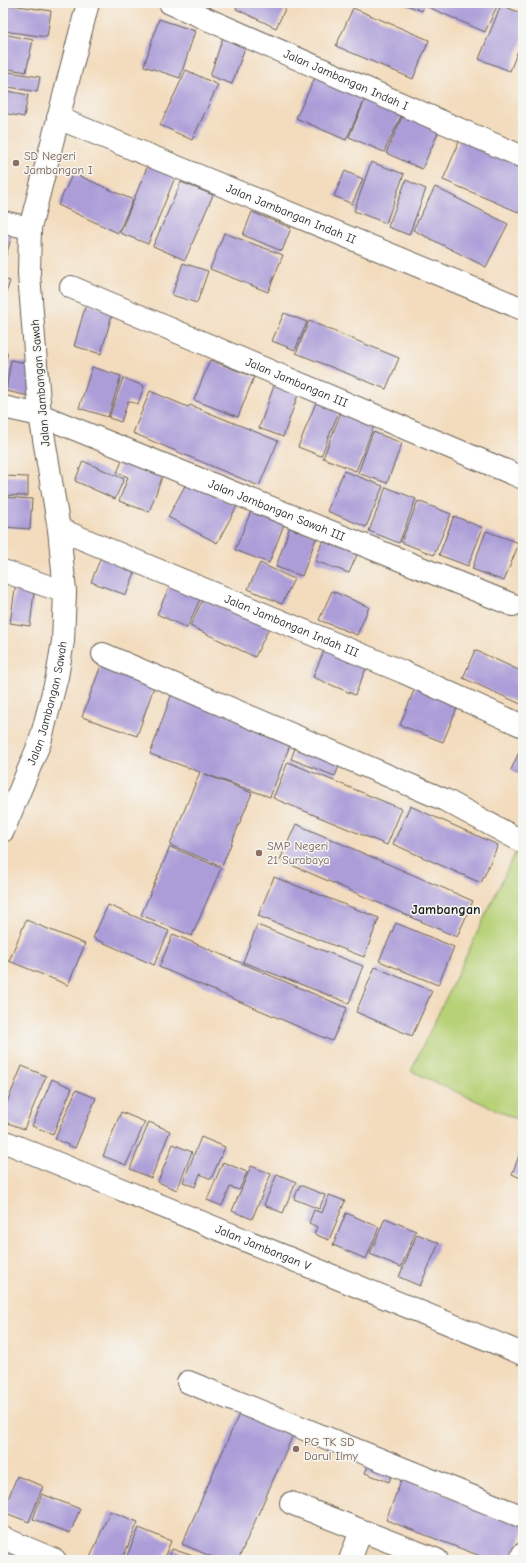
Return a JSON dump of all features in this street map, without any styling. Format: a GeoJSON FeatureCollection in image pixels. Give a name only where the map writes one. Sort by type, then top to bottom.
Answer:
{"type":"FeatureCollection","features":[{"type":"Feature","properties":{"kind":"street","name":"Jalan Jambangan Sawah"},"geometry":{"type":"LineString","coordinates":[[5,824],[40,742],[57,677],[63,641],[65,592],[59,529],[40,415],[29,274],[30,228],[88,3]]}},
{"type":"Feature","properties":{"kind":"street","name":"Jalan Jambangan Indah I"},"geometry":{"type":"LineString","coordinates":[[170,3],[523,156]]}},
{"type":"Feature","properties":{"kind":"street","name":"Jalan Jambangan Indah II"},"geometry":{"type":"LineString","coordinates":[[58,118],[523,309]]}},
{"type":"Feature","properties":{"kind":"street"},"geometry":{"type":"LineString","coordinates":[[3,222],[30,228]]}},
{"type":"Feature","properties":{"kind":"street","name":"Jalan Jambangan III"},"geometry":{"type":"LineString","coordinates":[[71,287],[523,478]]}},
{"type":"Feature","properties":{"kind":"street"},"geometry":{"type":"LineString","coordinates":[[3,407],[40,415]]}},
{"type":"Feature","properties":{"kind":"street","name":"Jalan Jambangan Sawah III"},"geometry":{"type":"LineString","coordinates":[[40,415],[514,605]]}},
{"type":"Feature","properties":{"kind":"street","name":"Jalan Jambangan Indah III"},"geometry":{"type":"LineString","coordinates":[[59,529],[403,672],[523,726]]}},
{"type":"Feature","properties":{"kind":"street"},"geometry":{"type":"LineString","coordinates":[[3,571],[65,592]]}},
{"type":"Feature","properties":{"kind":"street"},"geometry":{"type":"LineString","coordinates":[[103,654],[445,800],[523,842]]}},
{"type":"Feature","properties":{"kind":"street","name":"Jalan Jambangan V"},"geometry":{"type":"LineString","coordinates":[[3,1141],[523,1354]]}},
{"type":"Feature","properties":{"kind":"street"},"geometry":{"type":"LineString","coordinates":[[188,1382],[523,1517]]}},
{"type":"Feature","properties":{"kind":"street"},"geometry":{"type":"LineString","coordinates":[[291,1504],[361,1531],[424,1558]]}},
{"type":"Feature","properties":{"kind":"street"},"geometry":{"type":"LineString","coordinates":[[350,1560],[361,1531]]}},
{"type":"Feature","properties":{"kind":"street"},"geometry":{"type":"LineString","coordinates":[[3,1538],[55,1560]]}},
{"type":"Feature","properties":{"kind":"street"},"geometry":{"type":"LineString","coordinates":[[521,1560],[523,1554]]}},
{"type":"Feature","properties":{"kind":"green space"},"geometry":{"type":"Polygon","coordinates":[[[518,847],[523,850],[523,1122],[411,1071],[518,847]]]}},
{"type":"Feature","properties":{"kind":"building"},"geometry":{"type":"Polygon","coordinates":[[[239,3],[288,3],[276,28],[236,9],[239,3]]]}},
{"type":"Feature","properties":{"kind":"building"},"geometry":{"type":"Polygon","coordinates":[[[401,3],[425,3],[422,11],[401,3]]]}},
{"type":"Feature","properties":{"kind":"building"},"geometry":{"type":"Polygon","coordinates":[[[427,3],[498,4],[485,32],[426,6],[427,3]]]}},
{"type":"Feature","properties":{"kind":"building"},"geometry":{"type":"Polygon","coordinates":[[[5,4],[51,11],[47,37],[3,31],[5,4]]]}},
{"type":"Feature","properties":{"kind":"building"},"geometry":{"type":"Polygon","coordinates":[[[501,5],[523,14],[523,38],[510,71],[479,59],[501,5]]]}},
{"type":"Feature","properties":{"kind":"building"},"geometry":{"type":"Polygon","coordinates":[[[353,8],[429,40],[413,79],[336,46],[353,8]]]}},
{"type":"Feature","properties":{"kind":"building"},"geometry":{"type":"Polygon","coordinates":[[[159,19],[195,31],[180,78],[144,66],[159,19]]]}},
{"type":"Feature","properties":{"kind":"building"},"geometry":{"type":"Polygon","coordinates":[[[3,34],[33,40],[26,72],[3,68],[3,34]]]}},
{"type":"Feature","properties":{"kind":"building"},"geometry":{"type":"Polygon","coordinates":[[[224,34],[247,42],[232,84],[210,76],[224,34]]]}},
{"type":"Feature","properties":{"kind":"building"},"geometry":{"type":"Polygon","coordinates":[[[319,69],[404,110],[384,152],[349,137],[367,95],[346,140],[296,118],[319,69]]]}},
{"type":"Feature","properties":{"kind":"building"},"geometry":{"type":"Polygon","coordinates":[[[186,70],[218,85],[192,140],[160,125],[186,70]]]}},
{"type":"Feature","properties":{"kind":"building"},"geometry":{"type":"Polygon","coordinates":[[[3,71],[40,77],[37,92],[3,86],[3,71]]]}},
{"type":"Feature","properties":{"kind":"building"},"geometry":{"type":"Polygon","coordinates":[[[3,90],[28,95],[24,117],[3,113],[3,90]]]}},
{"type":"Feature","properties":{"kind":"building"},"geometry":{"type":"Polygon","coordinates":[[[405,110],[441,126],[422,169],[386,153],[405,110]]]}},
{"type":"Feature","properties":{"kind":"building"},"geometry":{"type":"Polygon","coordinates":[[[461,137],[523,164],[523,214],[443,180],[461,137]]]}},
{"type":"Feature","properties":{"kind":"building"},"geometry":{"type":"Polygon","coordinates":[[[371,162],[404,174],[386,223],[354,211],[371,162]]]}},
{"type":"Feature","properties":{"kind":"building"},"geometry":{"type":"Polygon","coordinates":[[[148,165],[176,175],[148,244],[120,233],[148,165]]]}},
{"type":"Feature","properties":{"kind":"building"},"geometry":{"type":"Polygon","coordinates":[[[345,171],[363,179],[352,204],[334,196],[345,171]]]}},
{"type":"Feature","properties":{"kind":"building"},"geometry":{"type":"Polygon","coordinates":[[[73,173],[133,200],[118,233],[58,205],[73,173]]]}},
{"type":"Feature","properties":{"kind":"building"},"geometry":{"type":"Polygon","coordinates":[[[406,180],[426,189],[409,235],[388,227],[406,180]]]}},
{"type":"Feature","properties":{"kind":"building"},"geometry":{"type":"Polygon","coordinates":[[[181,182],[213,195],[185,260],[153,246],[181,182]]]}},
{"type":"Feature","properties":{"kind":"building"},"geometry":{"type":"Polygon","coordinates":[[[435,187],[508,224],[486,267],[413,230],[435,187]]]}},
{"type":"Feature","properties":{"kind":"building"},"geometry":{"type":"Polygon","coordinates":[[[252,212],[291,228],[282,251],[243,235],[252,212]]]}},
{"type":"Feature","properties":{"kind":"building"},"geometry":{"type":"Polygon","coordinates":[[[3,229],[13,231],[3,267],[3,229]]]}},
{"type":"Feature","properties":{"kind":"building"},"geometry":{"type":"Polygon","coordinates":[[[224,233],[283,255],[268,292],[210,269],[224,233]]]}},
{"type":"Feature","properties":{"kind":"building"},"geometry":{"type":"Polygon","coordinates":[[[183,263],[208,271],[197,303],[172,295],[183,263]]]}},
{"type":"Feature","properties":{"kind":"building"},"geometry":{"type":"Polygon","coordinates":[[[3,279],[10,281],[3,302],[3,279]]]}},
{"type":"Feature","properties":{"kind":"building"},"geometry":{"type":"Polygon","coordinates":[[[86,304],[113,311],[101,354],[74,346],[86,304]]]}},
{"type":"Feature","properties":{"kind":"building"},"geometry":{"type":"Polygon","coordinates":[[[284,313],[307,322],[295,350],[272,341],[284,313]]]}},
{"type":"Feature","properties":{"kind":"building"},"geometry":{"type":"Polygon","coordinates":[[[309,321],[399,358],[386,389],[296,353],[309,321]]]}},
{"type":"Feature","properties":{"kind":"building"},"geometry":{"type":"Polygon","coordinates":[[[3,351],[8,353],[3,369],[3,351]]]}},
{"type":"Feature","properties":{"kind":"building"},"geometry":{"type":"Polygon","coordinates":[[[11,360],[36,365],[29,396],[6,391],[11,360]]]}},
{"type":"Feature","properties":{"kind":"building"},"geometry":{"type":"Polygon","coordinates":[[[210,360],[254,377],[238,417],[194,400],[210,360]]]}},
{"type":"Feature","properties":{"kind":"building"},"geometry":{"type":"Polygon","coordinates":[[[92,367],[121,376],[108,417],[79,408],[92,367]]]}},
{"type":"Feature","properties":{"kind":"building"},"geometry":{"type":"Polygon","coordinates":[[[123,378],[144,386],[138,404],[128,401],[121,422],[109,418],[123,378]]]}},
{"type":"Feature","properties":{"kind":"building"},"geometry":{"type":"Polygon","coordinates":[[[275,383],[299,392],[283,437],[259,428],[275,383]]]}},
{"type":"Feature","properties":{"kind":"building"},"geometry":{"type":"Polygon","coordinates":[[[150,391],[188,407],[190,405],[278,441],[259,486],[133,433],[150,391]]]}},
{"type":"Feature","properties":{"kind":"building"},"geometry":{"type":"Polygon","coordinates":[[[317,400],[340,409],[321,456],[298,447],[317,400]]]}},
{"type":"Feature","properties":{"kind":"building"},"geometry":{"type":"Polygon","coordinates":[[[342,410],[375,423],[356,471],[323,458],[342,410]]]}},
{"type":"Feature","properties":{"kind":"building"},"geometry":{"type":"Polygon","coordinates":[[[373,432],[402,443],[387,483],[358,473],[373,432]]]}},
{"type":"Feature","properties":{"kind":"building"},"geometry":{"type":"Polygon","coordinates":[[[124,456],[164,472],[149,512],[119,501],[128,477],[117,473],[124,456]]]}},
{"type":"Feature","properties":{"kind":"building"},"geometry":{"type":"Polygon","coordinates":[[[83,461],[124,479],[115,499],[75,481],[83,461]]]}},
{"type":"Feature","properties":{"kind":"building"},"geometry":{"type":"Polygon","coordinates":[[[344,471],[383,486],[366,527],[327,511],[344,471]]]}},
{"type":"Feature","properties":{"kind":"building"},"geometry":{"type":"Polygon","coordinates":[[[3,476],[28,477],[28,496],[3,495],[3,476]]]}},
{"type":"Feature","properties":{"kind":"building"},"geometry":{"type":"Polygon","coordinates":[[[188,480],[237,506],[217,543],[168,517],[188,480]]]}},
{"type":"Feature","properties":{"kind":"building"},"geometry":{"type":"Polygon","coordinates":[[[386,487],[416,499],[399,543],[369,531],[386,487]]]}},
{"type":"Feature","properties":{"kind":"building"},"geometry":{"type":"Polygon","coordinates":[[[3,497],[32,499],[30,529],[3,527],[3,497]]]}},
{"type":"Feature","properties":{"kind":"building"},"geometry":{"type":"Polygon","coordinates":[[[418,501],[451,514],[434,555],[401,542],[418,501]]]}},
{"type":"Feature","properties":{"kind":"building"},"geometry":{"type":"Polygon","coordinates":[[[254,504],[287,517],[269,563],[235,550],[254,504]]]}},
{"type":"Feature","properties":{"kind":"building"},"geometry":{"type":"Polygon","coordinates":[[[454,516],[483,528],[468,566],[439,555],[454,516]]]}},
{"type":"Feature","properties":{"kind":"building"},"geometry":{"type":"Polygon","coordinates":[[[290,526],[317,536],[302,576],[276,567],[290,526]]]}},
{"type":"Feature","properties":{"kind":"building"},"geometry":{"type":"Polygon","coordinates":[[[486,531],[519,543],[504,581],[472,569],[486,531]]]}},
{"type":"Feature","properties":{"kind":"building"},"geometry":{"type":"Polygon","coordinates":[[[324,537],[359,550],[349,573],[315,561],[324,537]]]}},
{"type":"Feature","properties":{"kind":"building"},"geometry":{"type":"Polygon","coordinates":[[[103,552],[138,565],[126,595],[91,582],[103,552]]]}},
{"type":"Feature","properties":{"kind":"building"},"geometry":{"type":"Polygon","coordinates":[[[260,563],[294,579],[282,604],[248,589],[260,563]]]}},
{"type":"Feature","properties":{"kind":"building"},"geometry":{"type":"Polygon","coordinates":[[[172,581],[202,595],[187,628],[157,614],[172,581]]]}},
{"type":"Feature","properties":{"kind":"building"},"geometry":{"type":"Polygon","coordinates":[[[16,582],[35,585],[30,626],[10,623],[16,582]]]}},
{"type":"Feature","properties":{"kind":"building"},"geometry":{"type":"Polygon","coordinates":[[[332,591],[369,607],[357,635],[319,620],[332,591]]]}},
{"type":"Feature","properties":{"kind":"building"},"geometry":{"type":"Polygon","coordinates":[[[206,593],[271,624],[255,657],[190,626],[206,593]]]}},
{"type":"Feature","properties":{"kind":"building"},"geometry":{"type":"Polygon","coordinates":[[[325,648],[367,666],[355,695],[313,677],[325,648]]]}},
{"type":"Feature","properties":{"kind":"building"},"geometry":{"type":"Polygon","coordinates":[[[475,650],[523,672],[523,705],[463,678],[475,650]]]}},
{"type":"Feature","properties":{"kind":"building"},"geometry":{"type":"Polygon","coordinates":[[[103,660],[157,678],[137,736],[82,717],[103,660]]]}},
{"type":"Feature","properties":{"kind":"building"},"geometry":{"type":"Polygon","coordinates":[[[417,683],[460,701],[443,742],[400,725],[417,683]]]}},
{"type":"Feature","properties":{"kind":"building"},"geometry":{"type":"Polygon","coordinates":[[[172,693],[293,737],[270,797],[205,774],[252,793],[222,866],[170,845],[200,772],[150,754],[172,693]]]}},
{"type":"Feature","properties":{"kind":"building"},"geometry":{"type":"Polygon","coordinates":[[[298,740],[343,757],[335,776],[291,759],[298,740]]]}},
{"type":"Feature","properties":{"kind":"building"},"geometry":{"type":"Polygon","coordinates":[[[523,743],[523,776],[511,770],[523,743]]]}},
{"type":"Feature","properties":{"kind":"building"},"geometry":{"type":"Polygon","coordinates":[[[288,762],[402,809],[387,845],[273,798],[288,762]]]}},
{"type":"Feature","properties":{"kind":"building"},"geometry":{"type":"Polygon","coordinates":[[[410,806],[498,845],[481,883],[393,844],[410,806]]]}},
{"type":"Feature","properties":{"kind":"building"},"geometry":{"type":"Polygon","coordinates":[[[296,824],[473,901],[457,937],[280,860],[296,824]]]}},
{"type":"Feature","properties":{"kind":"building"},"geometry":{"type":"Polygon","coordinates":[[[170,847],[221,868],[192,936],[141,915],[170,847]]]}},
{"type":"Feature","properties":{"kind":"building"},"geometry":{"type":"Polygon","coordinates":[[[274,877],[379,918],[364,957],[258,916],[274,877]]]}},
{"type":"Feature","properties":{"kind":"building"},"geometry":{"type":"Polygon","coordinates":[[[108,905],[169,931],[154,965],[93,938],[108,905]]]}},
{"type":"Feature","properties":{"kind":"building"},"geometry":{"type":"Polygon","coordinates":[[[26,920],[85,944],[68,985],[9,961],[26,920]]]}},
{"type":"Feature","properties":{"kind":"building"},"geometry":{"type":"Polygon","coordinates":[[[396,923],[454,947],[438,985],[379,961],[396,923]]]}},
{"type":"Feature","properties":{"kind":"building"},"geometry":{"type":"Polygon","coordinates":[[[257,925],[363,966],[349,1003],[243,962],[257,925]]]}},
{"type":"Feature","properties":{"kind":"building"},"geometry":{"type":"Polygon","coordinates":[[[173,934],[347,1008],[332,1041],[159,967],[173,934]]]}},
{"type":"Feature","properties":{"kind":"building"},"geometry":{"type":"Polygon","coordinates":[[[375,967],[432,991],[412,1036],[356,1012],[375,967]]]}},
{"type":"Feature","properties":{"kind":"building"},"geometry":{"type":"Polygon","coordinates":[[[22,1066],[46,1076],[24,1129],[3,1121],[3,1112],[22,1066]]]}},
{"type":"Feature","properties":{"kind":"building"},"geometry":{"type":"Polygon","coordinates":[[[52,1079],[72,1088],[53,1134],[32,1126],[52,1079]]]}},
{"type":"Feature","properties":{"kind":"building"},"geometry":{"type":"Polygon","coordinates":[[[76,1090],[96,1098],[75,1148],[55,1139],[76,1090]]]}},
{"type":"Feature","properties":{"kind":"building"},"geometry":{"type":"Polygon","coordinates":[[[121,1112],[145,1122],[126,1165],[103,1156],[121,1112]]]}},
{"type":"Feature","properties":{"kind":"building"},"geometry":{"type":"Polygon","coordinates":[[[149,1122],[170,1131],[151,1178],[130,1169],[149,1122]]]}},
{"type":"Feature","properties":{"kind":"building"},"geometry":{"type":"Polygon","coordinates":[[[201,1137],[225,1147],[211,1179],[200,1174],[195,1187],[183,1182],[201,1137]]]}},
{"type":"Feature","properties":{"kind":"building"},"geometry":{"type":"Polygon","coordinates":[[[173,1144],[192,1152],[177,1190],[158,1182],[173,1144]]]}},
{"type":"Feature","properties":{"kind":"building"},"geometry":{"type":"Polygon","coordinates":[[[522,1148],[523,1149],[523,1179],[512,1174],[522,1148]]]}},
{"type":"Feature","properties":{"kind":"building"},"geometry":{"type":"Polygon","coordinates":[[[223,1162],[247,1172],[239,1190],[230,1187],[222,1206],[207,1200],[223,1162]]]}},
{"type":"Feature","properties":{"kind":"building"},"geometry":{"type":"Polygon","coordinates":[[[251,1166],[271,1174],[252,1219],[232,1211],[251,1166]]]}},
{"type":"Feature","properties":{"kind":"building"},"geometry":{"type":"Polygon","coordinates":[[[277,1174],[296,1182],[283,1213],[264,1205],[277,1174]]]}},
{"type":"Feature","properties":{"kind":"building"},"geometry":{"type":"Polygon","coordinates":[[[300,1185],[325,1195],[319,1209],[294,1199],[300,1185]]]}},
{"type":"Feature","properties":{"kind":"building"},"geometry":{"type":"Polygon","coordinates":[[[329,1195],[345,1201],[329,1240],[314,1234],[317,1227],[309,1223],[314,1210],[322,1213],[329,1195]]]}},
{"type":"Feature","properties":{"kind":"building"},"geometry":{"type":"Polygon","coordinates":[[[346,1213],[379,1227],[366,1259],[333,1245],[346,1213]]]}},
{"type":"Feature","properties":{"kind":"building"},"geometry":{"type":"Polygon","coordinates":[[[385,1218],[416,1231],[401,1267],[370,1254],[385,1218]]]}},
{"type":"Feature","properties":{"kind":"building"},"geometry":{"type":"Polygon","coordinates":[[[417,1234],[439,1243],[420,1286],[399,1277],[417,1234]]]}},
{"type":"Feature","properties":{"kind":"building"},"geometry":{"type":"Polygon","coordinates":[[[243,1405],[296,1428],[238,1560],[219,1560],[182,1544],[243,1405]]]}},
{"type":"Feature","properties":{"kind":"building"},"geometry":{"type":"Polygon","coordinates":[[[371,1458],[395,1467],[389,1482],[365,1473],[371,1458]]]}},
{"type":"Feature","properties":{"kind":"building"},"geometry":{"type":"Polygon","coordinates":[[[17,1476],[43,1486],[29,1522],[3,1512],[17,1476]]]}},
{"type":"Feature","properties":{"kind":"building"},"geometry":{"type":"Polygon","coordinates":[[[402,1478],[523,1524],[523,1532],[512,1560],[491,1560],[386,1520],[402,1478]]]}},
{"type":"Feature","properties":{"kind":"building"},"geometry":{"type":"Polygon","coordinates":[[[42,1494],[80,1509],[70,1533],[33,1519],[42,1494]]]}},
{"type":"Feature","properties":{"kind":"building"},"geometry":{"type":"Polygon","coordinates":[[[110,1511],[138,1522],[122,1560],[95,1560],[90,1558],[110,1511]]]}},
{"type":"Feature","properties":{"kind":"building"},"geometry":{"type":"Polygon","coordinates":[[[139,1528],[171,1541],[163,1560],[125,1560],[139,1528]]]}},
{"type":"Feature","properties":{"kind":"building"},"geometry":{"type":"Polygon","coordinates":[[[3,1544],[16,1549],[12,1560],[3,1560],[3,1544]]]}},
{"type":"Feature","properties":{"kind":"building"},"geometry":{"type":"Polygon","coordinates":[[[172,1549],[193,1556],[192,1560],[168,1560],[172,1549]]]}},
{"type":"Feature","properties":{"kind":"building"},"geometry":{"type":"Polygon","coordinates":[[[16,1555],[30,1560],[14,1560],[16,1555]]]}},
{"type":"Feature","properties":{"kind":"place","name":"SD Negeri Jambangan I"},"geometry":{"type":"Point","coordinates":[16,163]}},
{"type":"Feature","properties":{"kind":"place","name":"SMP Negeri 21 Surabaya"},"geometry":{"type":"Point","coordinates":[259,853]}},
{"type":"Feature","properties":{"kind":"place","name":"PG TK SD Darul Ilmy"},"geometry":{"type":"Point","coordinates":[296,1449]}},
{"type":"Feature","properties":{"kind":"district","name":"Jambangan"},"geometry":{"type":"Point","coordinates":[446,909]}}]}
